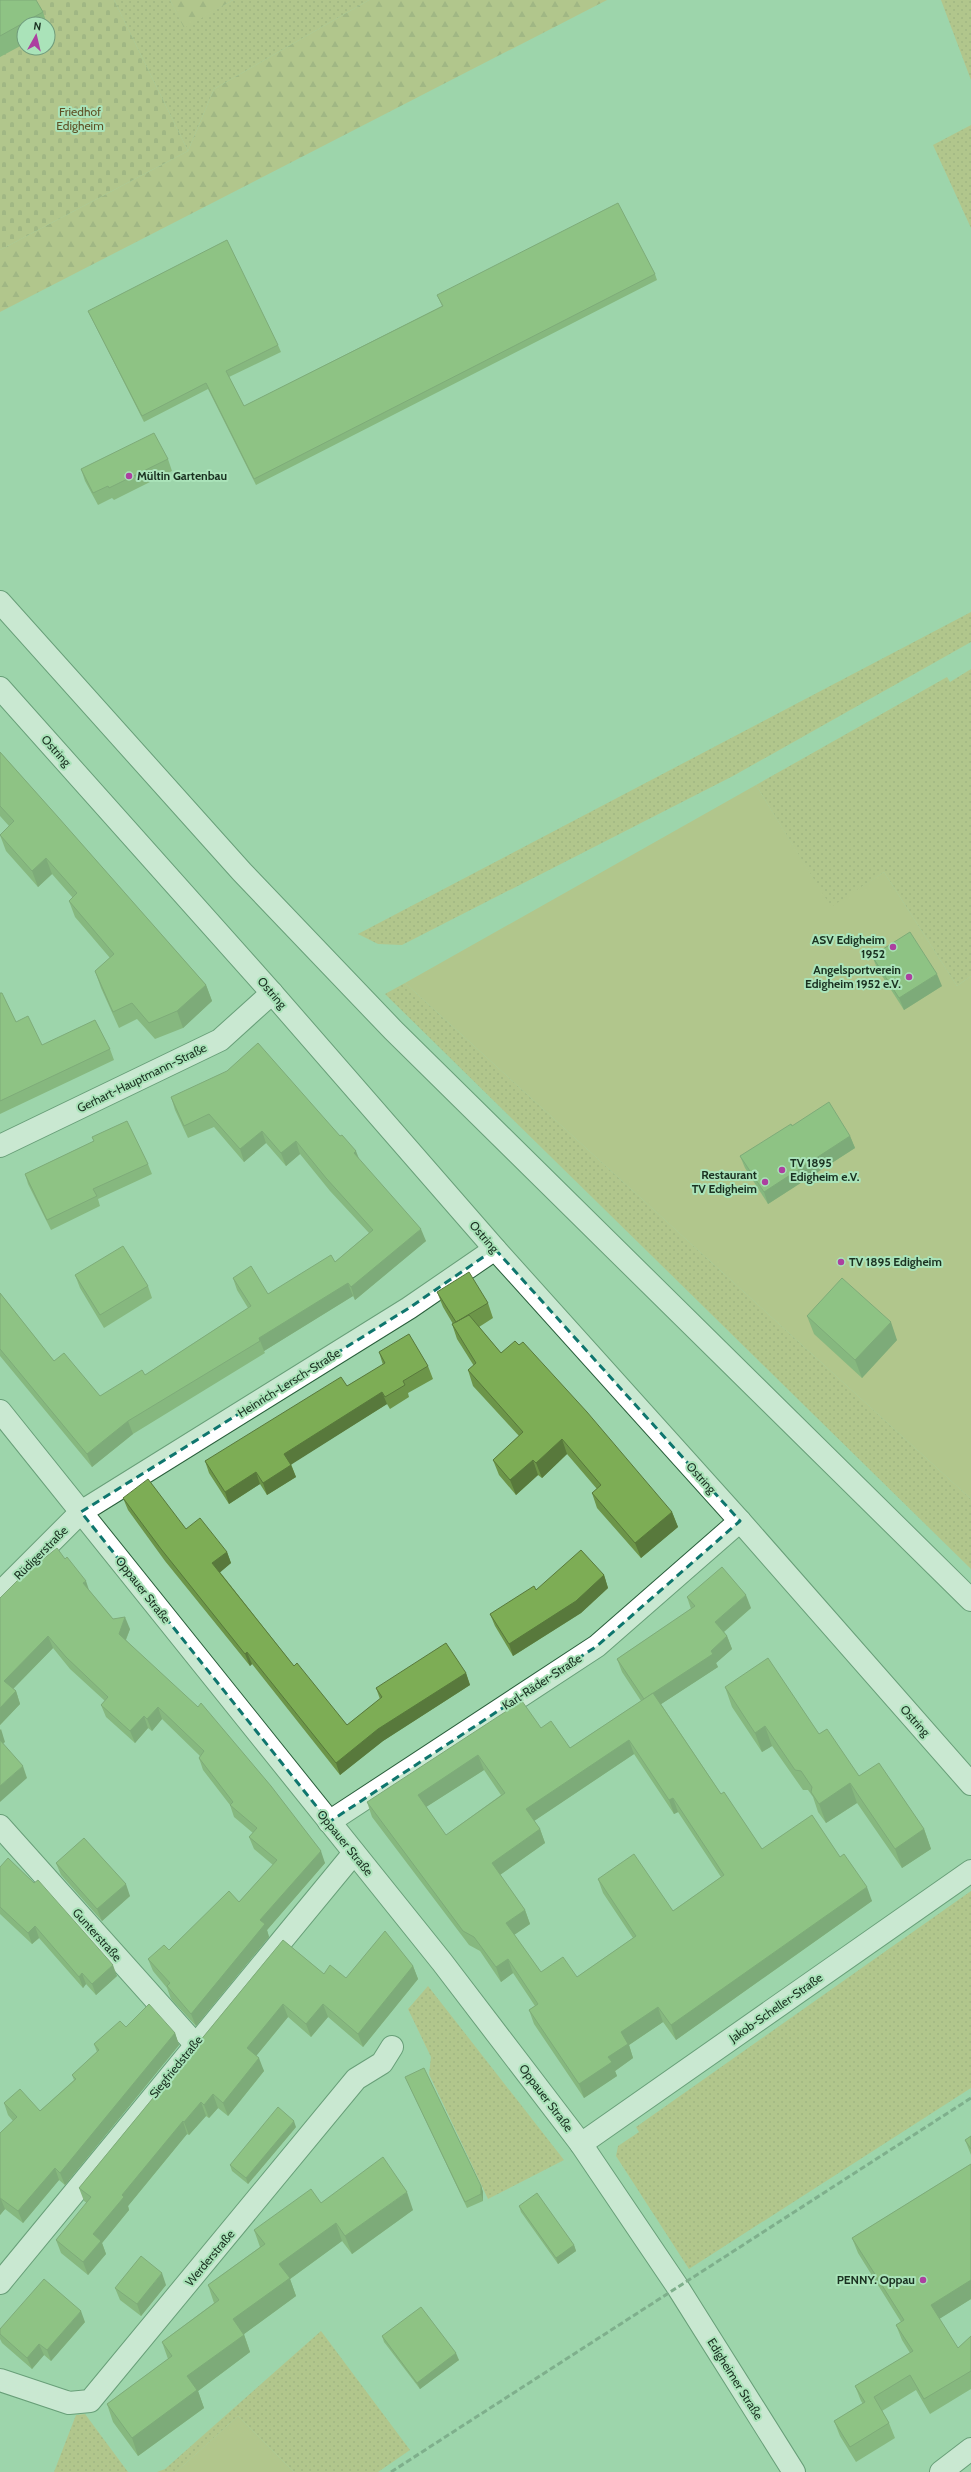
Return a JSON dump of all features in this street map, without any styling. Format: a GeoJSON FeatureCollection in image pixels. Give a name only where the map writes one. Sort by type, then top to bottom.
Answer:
{"type":"FeatureCollection","features":[{"type":"Feature","properties":{"kind":"street"},"geometry":{"type":"LineString","coordinates":[[0,602],[242,872],[393,1030],[971,1600]]}},
{"type":"Feature","properties":{"kind":"street","name":"Ostring"},"geometry":{"type":"LineString","coordinates":[[0,688],[272,993],[495,1249],[740,1521],[971,1784]]}},
{"type":"Feature","properties":{"kind":"street","name":"Gerhart-Hauptmann-Straße"},"geometry":{"type":"LineString","coordinates":[[0,1146],[220,1040],[272,993]]}},
{"type":"Feature","properties":{"kind":"street","name":"Heinrich-Lersch-Straße"},"geometry":{"type":"LineString","coordinates":[[81,1512],[409,1308],[495,1249]]}},
{"type":"Feature","properties":{"kind":"street","name":"Oppauer Straße"},"geometry":{"type":"LineString","coordinates":[[0,1411],[442,1962],[581,2144],[676,2286]]}},
{"type":"Feature","properties":{"kind":"street","name":"Rüdigerstraße"},"geometry":{"type":"LineString","coordinates":[[0,1593],[81,1512]]}},
{"type":"Feature","properties":{"kind":"street","name":"Karl-Räder-Straße"},"geometry":{"type":"LineString","coordinates":[[329,1822],[597,1646],[740,1521]]}},
{"type":"Feature","properties":{"kind":"street","name":"Gunterstraße"},"geometry":{"type":"LineString","coordinates":[[0,1826],[195,2044]]}},
{"type":"Feature","properties":{"kind":"street","name":"Siegfriedstraße"},"geometry":{"type":"LineString","coordinates":[[0,2283],[195,2044],[354,1853]]}},
{"type":"Feature","properties":{"kind":"street","name":"Jakob-Scheller-Straße"},"geometry":{"type":"LineString","coordinates":[[581,2144],[971,1871]]}},
{"type":"Feature","properties":{"kind":"street","name":"Werderstraße"},"geometry":{"type":"LineString","coordinates":[[0,2380],[70,2403],[90,2401],[356,2079],[382,2063],[392,2047]]}},
{"type":"Feature","properties":{"kind":"street","name":"Edigheimer Straße"},"geometry":{"type":"LineString","coordinates":[[676,2286],[794,2472]]}},
{"type":"Feature","properties":{"kind":"street"},"geometry":{"type":"LineString","coordinates":[[941,2472],[971,2449]]}},
{"type":"Feature","properties":{"kind":"highlighted area"},"geometry":{"type":"Polygon","coordinates":[[[495,1249],[740,1521],[597,1646],[329,1822],[81,1512],[409,1308],[495,1249]]]}},
{"type":"Feature","properties":{"kind":"green space","name":"Friedhof Edigheim"},"geometry":{"type":"Polygon","coordinates":[[[0,0],[114,0],[188,151],[0,250],[0,0]]]}},
{"type":"Feature","properties":{"kind":"green space"},"geometry":{"type":"Polygon","coordinates":[[[114,0],[170,0],[184,27],[233,0],[369,0],[214,89],[188,151],[114,0]]]}},
{"type":"Feature","properties":{"kind":"green space"},"geometry":{"type":"Polygon","coordinates":[[[170,0],[233,0],[184,28],[170,0]]]}},
{"type":"Feature","properties":{"kind":"green space"},"geometry":{"type":"Polygon","coordinates":[[[369,0],[607,0],[0,312],[0,250],[188,151],[214,89],[369,0]]]}},
{"type":"Feature","properties":{"kind":"green space"},"geometry":{"type":"Polygon","coordinates":[[[941,0],[971,0],[971,80],[941,0]]]}},
{"type":"Feature","properties":{"kind":"green space"},"geometry":{"type":"Polygon","coordinates":[[[971,125],[971,228],[933,145],[971,125]]]}},
{"type":"Feature","properties":{"kind":"green space"},"geometry":{"type":"Polygon","coordinates":[[[971,612],[971,642],[733,776],[402,945],[378,944],[358,934],[971,612]]]}},
{"type":"Feature","properties":{"kind":"green space"},"geometry":{"type":"Polygon","coordinates":[[[971,669],[971,976],[957,986],[884,872],[831,908],[756,785],[947,677],[950,682],[971,669]]]}},
{"type":"Feature","properties":{"kind":"green space","name":"TV 1895 Edigheim"},"geometry":{"type":"Polygon","coordinates":[[[756,785],[831,907],[884,872],[957,986],[971,976],[971,1499],[405,983],[756,785]]]}},
{"type":"Feature","properties":{"kind":"green space"},"geometry":{"type":"Polygon","coordinates":[[[405,983],[971,1499],[971,1569],[385,994],[405,983]]]}},
{"type":"Feature","properties":{"kind":"green space"},"geometry":{"type":"Polygon","coordinates":[[[971,1891],[971,2088],[689,2269],[616,2156],[618,2146],[639,2132],[636,2127],[971,1891]]]}},
{"type":"Feature","properties":{"kind":"green space"},"geometry":{"type":"Polygon","coordinates":[[[428,1986],[564,2160],[488,2199],[429,2074],[431,2057],[408,2009],[428,1986]]]}},
{"type":"Feature","properties":{"kind":"green space"},"geometry":{"type":"Polygon","coordinates":[[[321,2331],[410,2450],[378,2472],[294,2472],[238,2416],[176,2472],[157,2472],[165,2469],[321,2331]]]}},
{"type":"Feature","properties":{"kind":"green space"},"geometry":{"type":"Polygon","coordinates":[[[85,2414],[128,2472],[54,2472],[76,2415],[85,2414]]]}},
{"type":"Feature","properties":{"kind":"green space"},"geometry":{"type":"Polygon","coordinates":[[[238,2416],[294,2472],[176,2472],[238,2416]]]}},
{"type":"Feature","properties":{"kind":"building"},"geometry":{"type":"Polygon","coordinates":[[[0,0],[36,0],[43,12],[36,16],[16,16],[16,27],[0,36],[0,0]]]}},
{"type":"Feature","properties":{"kind":"building"},"geometry":{"type":"Polygon","coordinates":[[[618,203],[655,274],[254,479],[206,383],[142,416],[88,311],[227,240],[278,345],[226,371],[244,406],[443,306],[437,295],[618,203]]]}},
{"type":"Feature","properties":{"kind":"building"},"geometry":{"type":"Polygon","coordinates":[[[154,433],[168,459],[109,488],[108,486],[93,493],[81,469],[154,433]]]}},
{"type":"Feature","properties":{"kind":"building"},"geometry":{"type":"Polygon","coordinates":[[[0,752],[206,985],[177,1011],[149,1023],[132,1003],[113,1012],[95,971],[114,954],[69,901],[77,893],[46,858],[32,871],[0,835],[14,821],[0,806],[0,752]]]}},
{"type":"Feature","properties":{"kind":"building","name":"Angelsportverein Edigheim 1952 e.V."},"geometry":{"type":"Polygon","coordinates":[[[910,932],[937,974],[899,998],[872,956],[910,932]]]}},
{"type":"Feature","properties":{"kind":"building"},"geometry":{"type":"Polygon","coordinates":[[[0,993],[2,993],[16,1022],[28,1016],[42,1045],[95,1020],[110,1049],[0,1101],[0,993]]]}},
{"type":"Feature","properties":{"kind":"building"},"geometry":{"type":"Polygon","coordinates":[[[258,1043],[340,1136],[342,1135],[356,1151],[354,1153],[421,1229],[351,1287],[348,1283],[259,1338],[260,1341],[128,1421],[87,1454],[0,1349],[0,1293],[54,1361],[64,1353],[100,1396],[142,1370],[145,1375],[251,1306],[233,1278],[251,1266],[268,1294],[331,1255],[335,1262],[373,1230],[326,1178],[296,1141],[281,1153],[262,1131],[240,1149],[209,1114],[184,1126],[171,1097],[227,1071],[258,1043]]]}},
{"type":"Feature","properties":{"kind":"building"},"geometry":{"type":"Polygon","coordinates":[[[829,1102],[850,1136],[764,1192],[740,1156],[791,1124],[792,1126],[829,1102]]]}},
{"type":"Feature","properties":{"kind":"building"},"geometry":{"type":"Polygon","coordinates":[[[127,1121],[148,1164],[93,1189],[97,1196],[47,1220],[25,1174],[94,1141],[92,1137],[127,1121]]]}},
{"type":"Feature","properties":{"kind":"building"},"geometry":{"type":"Polygon","coordinates":[[[123,1246],[148,1286],[100,1315],[75,1275],[123,1246]]]}},
{"type":"Feature","properties":{"kind":"building"},"geometry":{"type":"Polygon","coordinates":[[[469,1272],[488,1303],[456,1322],[437,1292],[469,1272]]]}},
{"type":"Feature","properties":{"kind":"building"},"geometry":{"type":"Polygon","coordinates":[[[842,1278],[891,1322],[855,1360],[807,1316],[842,1278]]]}},
{"type":"Feature","properties":{"kind":"building"},"geometry":{"type":"Polygon","coordinates":[[[469,1315],[501,1353],[515,1341],[519,1345],[523,1342],[587,1412],[672,1512],[635,1543],[592,1493],[601,1485],[562,1439],[536,1463],[533,1460],[510,1480],[493,1460],[523,1432],[468,1370],[476,1363],[452,1324],[469,1315]]]}},
{"type":"Feature","properties":{"kind":"building"},"geometry":{"type":"Polygon","coordinates":[[[409,1334],[428,1366],[403,1381],[405,1385],[385,1397],[382,1392],[284,1454],[291,1465],[263,1483],[256,1472],[225,1492],[205,1461],[341,1377],[347,1386],[385,1363],[379,1352],[409,1334]]]}},
{"type":"Feature","properties":{"kind":"building"},"geometry":{"type":"Polygon","coordinates":[[[148,1479],[186,1529],[200,1518],[227,1552],[212,1563],[294,1666],[297,1663],[347,1725],[382,1697],[376,1688],[446,1643],[466,1673],[378,1729],[336,1763],[247,1652],[245,1654],[161,1549],[123,1498],[148,1479]]]}},
{"type":"Feature","properties":{"kind":"building"},"geometry":{"type":"Polygon","coordinates":[[[57,1548],[65,1559],[67,1557],[86,1581],[83,1583],[113,1619],[125,1617],[119,1634],[198,1707],[201,1703],[271,1786],[321,1851],[260,1920],[265,1924],[191,2014],[167,1986],[170,1983],[148,1959],[164,1945],[169,1950],[229,1891],[239,1902],[277,1860],[249,1837],[257,1828],[230,1805],[233,1802],[199,1758],[204,1751],[158,1707],[147,1719],[144,1716],[130,1731],[101,1705],[108,1697],[66,1657],[48,1636],[4,1681],[16,1691],[0,1708],[0,1598],[21,1577],[57,1548]]]}},
{"type":"Feature","properties":{"kind":"building"},"geometry":{"type":"Polygon","coordinates":[[[581,1550],[604,1575],[576,1601],[509,1644],[490,1614],[534,1586],[536,1590],[581,1550]]]}},
{"type":"Feature","properties":{"kind":"building"},"geometry":{"type":"Polygon","coordinates":[[[722,1567],[746,1595],[715,1622],[727,1636],[711,1651],[713,1654],[644,1699],[617,1659],[695,1606],[687,1597],[722,1567]]]}},
{"type":"Feature","properties":{"kind":"building"},"geometry":{"type":"Polygon","coordinates":[[[768,1658],[819,1734],[827,1729],[859,1776],[879,1763],[924,1829],[895,1849],[850,1783],[819,1804],[811,1792],[812,1787],[801,1771],[795,1770],[765,1726],[755,1733],[725,1687],[768,1658]]]}},
{"type":"Feature","properties":{"kind":"building"},"geometry":{"type":"Polygon","coordinates":[[[653,1693],[721,1794],[724,1792],[762,1849],[812,1815],[840,1857],[844,1854],[867,1887],[671,2025],[658,2007],[621,2032],[628,2044],[608,2057],[612,2062],[579,2084],[529,2010],[538,2004],[508,1959],[496,1967],[474,1937],[463,1931],[367,1802],[522,1701],[541,1728],[551,1721],[570,1748],[653,1693]],[[629,1740],[526,1809],[540,1829],[492,1863],[525,1910],[506,1923],[541,1972],[563,1957],[577,1977],[636,1936],[598,1879],[634,1854],[673,1911],[724,1875],[673,1798],[669,1800],[629,1740]],[[478,1755],[418,1795],[446,1835],[505,1793],[478,1755]]]}},
{"type":"Feature","properties":{"kind":"building"},"geometry":{"type":"Polygon","coordinates":[[[0,1740],[23,1766],[0,1786],[0,1740]]]}},
{"type":"Feature","properties":{"kind":"building"},"geometry":{"type":"Polygon","coordinates":[[[84,1838],[126,1884],[97,1909],[56,1863],[84,1838]]]}},
{"type":"Feature","properties":{"kind":"building"},"geometry":{"type":"Polygon","coordinates":[[[8,1858],[34,1883],[38,1880],[113,1965],[92,1984],[82,1973],[79,1977],[35,1926],[28,1933],[0,1907],[0,1867],[8,1858]]]}},
{"type":"Feature","properties":{"kind":"building"},"geometry":{"type":"Polygon","coordinates":[[[385,1931],[413,1966],[358,2034],[323,2004],[306,2024],[283,2004],[247,2048],[259,2058],[223,2103],[213,2094],[204,2105],[201,2102],[184,2122],[183,2121],[122,2195],[124,2197],[93,2234],[101,2241],[83,2262],[56,2240],[91,2197],[79,2188],[283,1940],[324,1974],[330,1965],[346,1978],[385,1931]]]}},
{"type":"Feature","properties":{"kind":"building"},"geometry":{"type":"Polygon","coordinates":[[[149,2004],[175,2033],[60,2173],[55,2168],[18,2211],[0,2198],[0,2133],[17,2117],[4,2103],[20,2089],[40,2111],[76,2079],[72,2075],[99,2050],[94,2044],[120,2021],[126,2027],[149,2004]]]}},
{"type":"Feature","properties":{"kind":"building"},"geometry":{"type":"Polygon","coordinates":[[[424,2068],[481,2186],[481,2194],[465,2202],[405,2077],[424,2068]]]}},
{"type":"Feature","properties":{"kind":"building"},"geometry":{"type":"Polygon","coordinates":[[[278,2107],[294,2121],[246,2178],[230,2165],[278,2107]]]}},
{"type":"Feature","properties":{"kind":"building"},"geometry":{"type":"Polygon","coordinates":[[[971,2136],[971,2149],[965,2140],[971,2136]]]}},
{"type":"Feature","properties":{"kind":"building"},"geometry":{"type":"Polygon","coordinates":[[[383,2157],[407,2192],[345,2236],[336,2223],[279,2264],[290,2278],[233,2319],[244,2335],[187,2376],[197,2390],[132,2438],[107,2404],[172,2356],[162,2342],[219,2300],[208,2285],[265,2244],[254,2230],[311,2189],[321,2203],[383,2157]]]}},
{"type":"Feature","properties":{"kind":"building"},"geometry":{"type":"Polygon","coordinates":[[[971,2164],[971,2280],[931,2305],[958,2348],[971,2336],[971,2371],[924,2399],[910,2375],[874,2397],[889,2423],[850,2447],[834,2421],[865,2402],[855,2386],[913,2351],[896,2325],[904,2320],[852,2238],[971,2164]]]}},
{"type":"Feature","properties":{"kind":"building"},"geometry":{"type":"Polygon","coordinates":[[[537,2193],[574,2245],[556,2258],[519,2206],[537,2193]]]}},
{"type":"Feature","properties":{"kind":"building"},"geometry":{"type":"Polygon","coordinates":[[[141,2256],[162,2273],[137,2304],[115,2288],[141,2256]]]}},
{"type":"Feature","properties":{"kind":"building"},"geometry":{"type":"Polygon","coordinates":[[[44,2279],[81,2311],[47,2350],[39,2344],[27,2358],[0,2334],[0,2329],[44,2279]]]}},
{"type":"Feature","properties":{"kind":"building"},"geometry":{"type":"Polygon","coordinates":[[[421,2307],[456,2353],[417,2383],[382,2336],[421,2307]]]}},
{"type":"Feature","properties":{"kind":"railway"},"geometry":{"type":"LineString","coordinates":[[391,2472],[971,2098]]}},
{"type":"Feature","properties":{"kind":"place","name":"Mültin Gartenbau"},"geometry":{"type":"Point","coordinates":[129,476]}},
{"type":"Feature","properties":{"kind":"place","name":"ASV Edigheim 1952"},"geometry":{"type":"Point","coordinates":[893,947]}},
{"type":"Feature","properties":{"kind":"place","name":"Angelsportverein Edigheim 1952 e.V."},"geometry":{"type":"Point","coordinates":[909,977]}},
{"type":"Feature","properties":{"kind":"place","name":"TV 1895 Edigheim e.V."},"geometry":{"type":"Point","coordinates":[782,1170]}},
{"type":"Feature","properties":{"kind":"place","name":"Restaurant TV Edigheim"},"geometry":{"type":"Point","coordinates":[765,1182]}},
{"type":"Feature","properties":{"kind":"place","name":"TV 1895 Edigheim"},"geometry":{"type":"Point","coordinates":[841,1262]}},
{"type":"Feature","properties":{"kind":"place","name":"PENNY. Oppau"},"geometry":{"type":"Point","coordinates":[923,2280]}}]}
